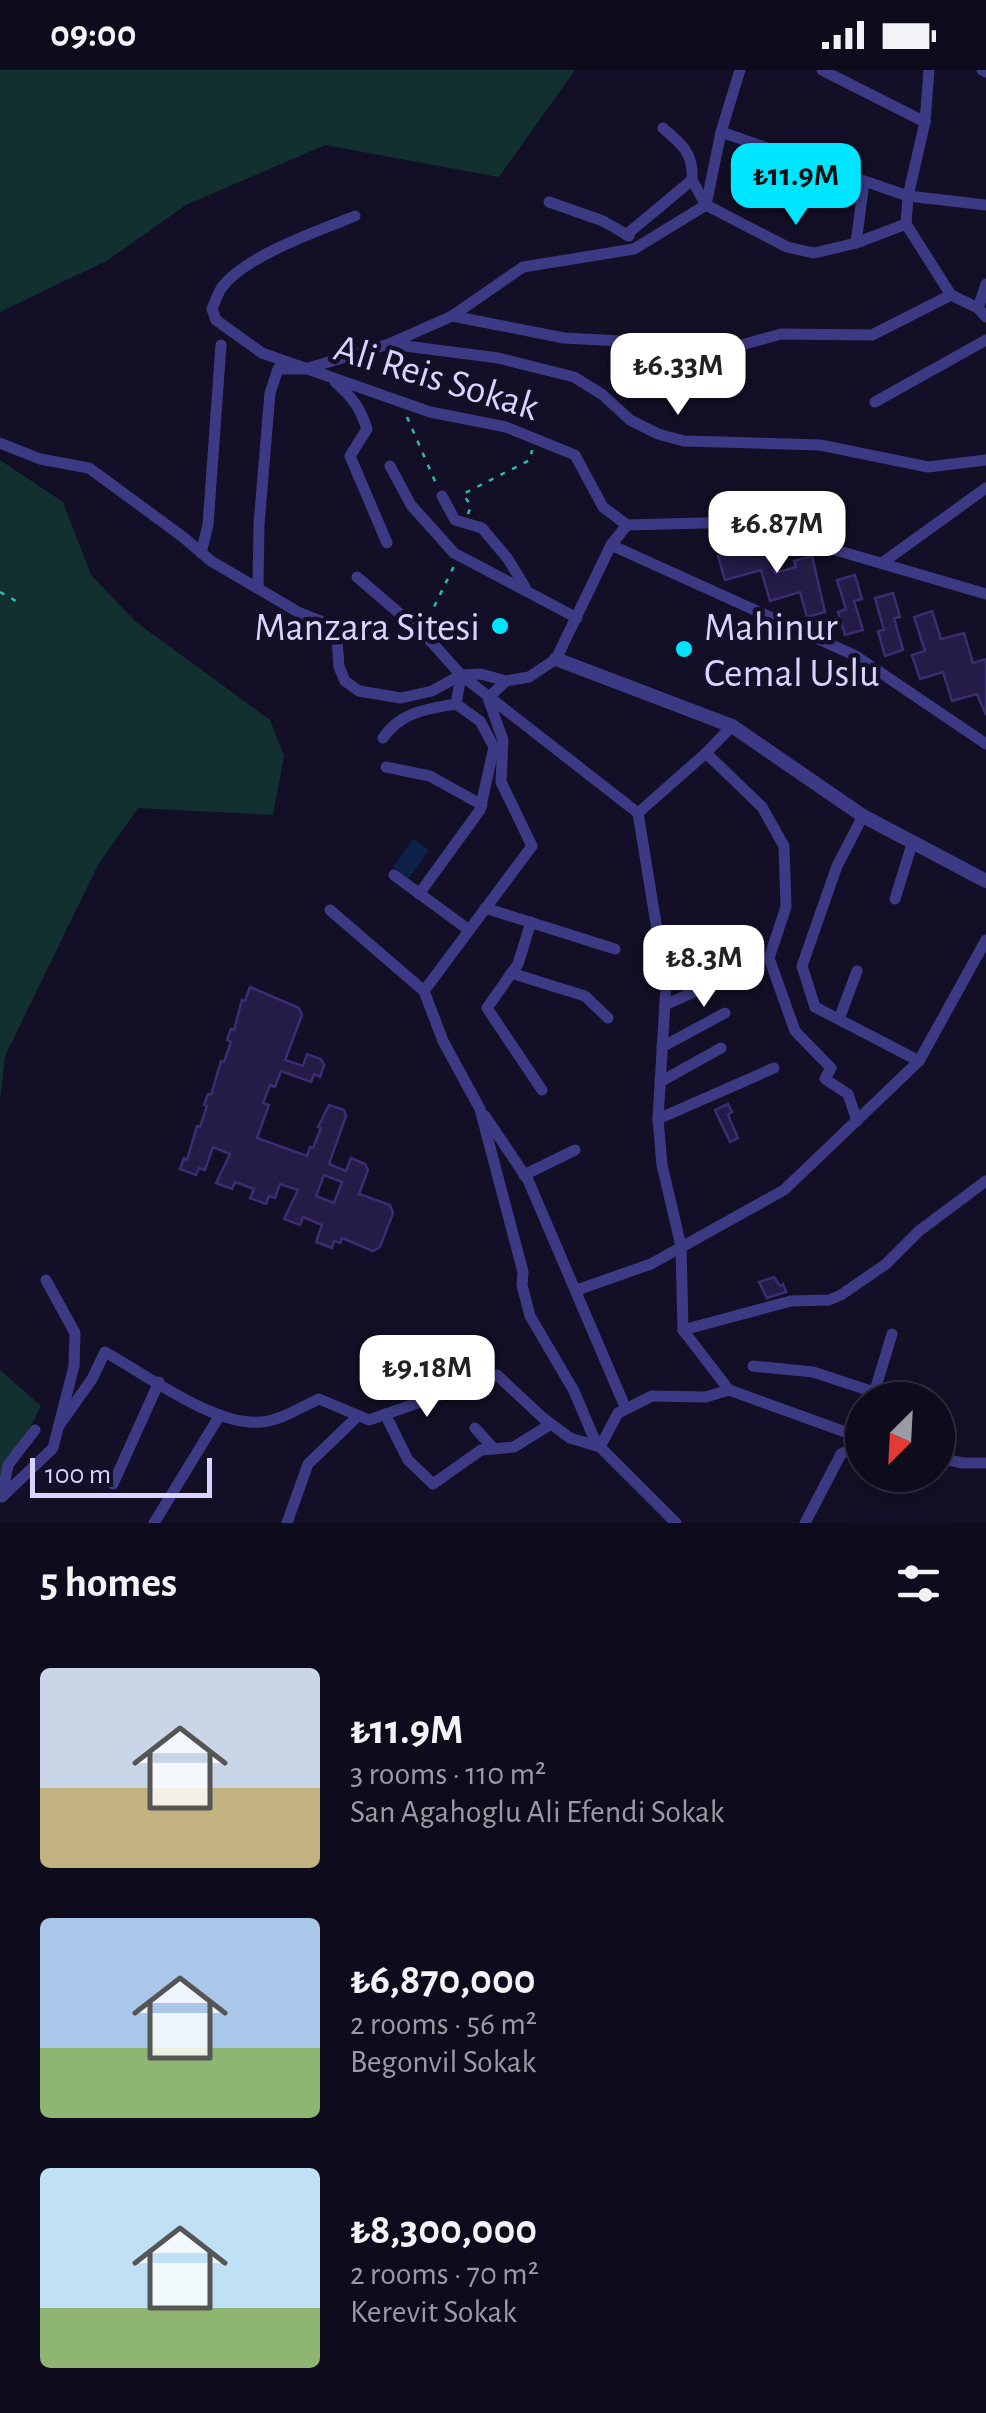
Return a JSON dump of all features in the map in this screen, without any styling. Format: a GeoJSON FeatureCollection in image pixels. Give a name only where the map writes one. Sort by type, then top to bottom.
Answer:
{"type":"FeatureCollection","features":[{"type":"Feature","properties":{"kind":"street"},"geometry":{"type":"LineString","coordinates":[[258,587],[258,524],[270,393],[278,370],[305,369],[389,344],[452,316],[523,267],[634,250],[706,205],[721,132],[740,70]]}},
{"type":"Feature","properties":{"kind":"street"},"geometry":{"type":"LineString","coordinates":[[822,70],[925,122]]}},
{"type":"Feature","properties":{"kind":"street"},"geometry":{"type":"LineString","coordinates":[[929,70],[925,122],[908,196],[906,224],[951,295],[982,313],[986,284]]}},
{"type":"Feature","properties":{"kind":"street"},"geometry":{"type":"LineString","coordinates":[[663,128],[689,152],[692,180],[706,205],[787,247],[814,253],[856,243],[906,224]]}},
{"type":"Feature","properties":{"kind":"street"},"geometry":{"type":"LineString","coordinates":[[721,132],[908,196],[986,205]]}},
{"type":"Feature","properties":{"kind":"street"},"geometry":{"type":"LineString","coordinates":[[626,234],[692,180]]}},
{"type":"Feature","properties":{"kind":"street"},"geometry":{"type":"LineString","coordinates":[[856,243],[864,182]]}},
{"type":"Feature","properties":{"kind":"street"},"geometry":{"type":"LineString","coordinates":[[550,202],[603,220],[642,243]]}},
{"type":"Feature","properties":{"kind":"street","name":"Ali Reis Sokak"},"geometry":{"type":"LineString","coordinates":[[355,216],[274,249],[222,287],[212,309],[216,320],[262,353],[430,412],[506,427],[575,456],[602,507],[627,526]]}},
{"type":"Feature","properties":{"kind":"street"},"geometry":{"type":"LineString","coordinates":[[452,316],[564,338],[734,347],[781,334],[872,335],[951,295]]}},
{"type":"Feature","properties":{"kind":"street"},"geometry":{"type":"LineString","coordinates":[[875,402],[986,340]]}},
{"type":"Feature","properties":{"kind":"street"},"geometry":{"type":"LineString","coordinates":[[389,344],[498,358],[574,377],[603,395],[630,420],[684,441],[820,445],[928,467],[986,460]]}},
{"type":"Feature","properties":{"kind":"street"},"geometry":{"type":"LineString","coordinates":[[201,553],[208,525],[221,346]]}},
{"type":"Feature","properties":{"kind":"street"},"geometry":{"type":"LineString","coordinates":[[332,379],[358,402],[363,416],[367,429],[350,456],[388,543]]}},
{"type":"Feature","properties":{"kind":"street"},"geometry":{"type":"LineString","coordinates":[[0,443],[40,459],[89,468],[201,553],[298,612],[326,623],[337,638],[339,667],[345,681],[359,692],[401,698],[432,691],[461,676],[481,674],[506,682],[529,678],[556,660],[611,545],[627,526],[740,522],[983,595]]}},
{"type":"Feature","properties":{"kind":"street"},"geometry":{"type":"LineString","coordinates":[[390,466],[411,505],[459,556],[576,618]]}},
{"type":"Feature","properties":{"kind":"street"},"geometry":{"type":"LineString","coordinates":[[882,563],[986,488]]}},
{"type":"Feature","properties":{"kind":"street"},"geometry":{"type":"LineString","coordinates":[[442,496],[455,520],[482,528],[508,559],[527,591]]}},
{"type":"Feature","properties":{"kind":"street"},"geometry":{"type":"LineString","coordinates":[[611,545],[856,656],[986,744]]}},
{"type":"Feature","properties":{"kind":"street"},"geometry":{"type":"LineString","coordinates":[[357,577],[428,637],[461,676],[638,813],[666,985],[658,1119],[662,1165],[681,1246],[683,1330],[729,1390],[845,1434]]}},
{"type":"Feature","properties":{"kind":"street"},"geometry":{"type":"LineString","coordinates":[[556,660],[732,726],[863,816],[986,882]]}},
{"type":"Feature","properties":{"kind":"street"},"geometry":{"type":"LineString","coordinates":[[456,704],[461,676]]}},
{"type":"Feature","properties":{"kind":"street"},"geometry":{"type":"LineString","coordinates":[[488,698],[506,682]]}},
{"type":"Feature","properties":{"kind":"street"},"geometry":{"type":"LineString","coordinates":[[424,992],[532,846],[501,782],[504,740],[488,698]]}},
{"type":"Feature","properties":{"kind":"street"},"geometry":{"type":"LineString","coordinates":[[382,738],[405,716],[456,704],[480,721],[494,747],[482,805],[419,894]]}},
{"type":"Feature","properties":{"kind":"street"},"geometry":{"type":"LineString","coordinates":[[638,813],[732,726]]}},
{"type":"Feature","properties":{"kind":"street"},"geometry":{"type":"LineString","coordinates":[[706,753],[762,807],[784,846],[786,907],[769,958],[795,1032],[830,1068],[826,1079],[848,1094],[858,1121]]}},
{"type":"Feature","properties":{"kind":"street"},"geometry":{"type":"LineString","coordinates":[[386,768],[430,776],[482,805]]}},
{"type":"Feature","properties":{"kind":"street"},"geometry":{"type":"LineString","coordinates":[[863,816],[838,866],[802,966],[815,1007],[918,1061]]}},
{"type":"Feature","properties":{"kind":"street"},"geometry":{"type":"LineString","coordinates":[[895,899],[912,844]]}},
{"type":"Feature","properties":{"kind":"street"},"geometry":{"type":"LineString","coordinates":[[394,875],[469,930]]}},
{"type":"Feature","properties":{"kind":"street"},"geometry":{"type":"LineString","coordinates":[[486,908],[615,948]]}},
{"type":"Feature","properties":{"kind":"street"},"geometry":{"type":"LineString","coordinates":[[330,910],[424,992],[442,1041],[480,1109],[524,1175],[626,1409]]}},
{"type":"Feature","properties":{"kind":"street"},"geometry":{"type":"LineString","coordinates":[[531,922],[518,964],[486,1008],[542,1090]]}},
{"type":"Feature","properties":{"kind":"street"},"geometry":{"type":"LineString","coordinates":[[577,1290],[651,1264],[784,1190],[918,1061],[986,940]]}},
{"type":"Feature","properties":{"kind":"street"},"geometry":{"type":"LineString","coordinates":[[839,1019],[857,970]]}},
{"type":"Feature","properties":{"kind":"street"},"geometry":{"type":"LineString","coordinates":[[511,973],[585,996],[608,1018]]}},
{"type":"Feature","properties":{"kind":"street"},"geometry":{"type":"LineString","coordinates":[[665,1005],[727,977]]}},
{"type":"Feature","properties":{"kind":"street"},"geometry":{"type":"LineString","coordinates":[[786,1002],[808,984]]}},
{"type":"Feature","properties":{"kind":"street"},"geometry":{"type":"LineString","coordinates":[[662,1047],[725,1014]]}},
{"type":"Feature","properties":{"kind":"street"},"geometry":{"type":"LineString","coordinates":[[660,1082],[721,1048]]}},
{"type":"Feature","properties":{"kind":"street"},"geometry":{"type":"LineString","coordinates":[[658,1119],[774,1068]]}},
{"type":"Feature","properties":{"kind":"street"},"geometry":{"type":"LineString","coordinates":[[480,1109],[530,1316],[600,1447],[676,1523]]}},
{"type":"Feature","properties":{"kind":"street"},"geometry":{"type":"LineString","coordinates":[[524,1175],[575,1150]]}},
{"type":"Feature","properties":{"kind":"street"},"geometry":{"type":"LineString","coordinates":[[683,1330],[790,1301],[841,1296],[986,1182]]}},
{"type":"Feature","properties":{"kind":"street"},"geometry":{"type":"LineString","coordinates":[[1,1499],[53,1448],[74,1366],[74,1333],[46,1280]]}},
{"type":"Feature","properties":{"kind":"street"},"geometry":{"type":"LineString","coordinates":[[877,1382],[892,1334]]}},
{"type":"Feature","properties":{"kind":"street"},"geometry":{"type":"LineString","coordinates":[[58,1427],[92,1379],[105,1352],[237,1421],[265,1422],[319,1400],[368,1420],[497,1375],[570,1438],[600,1447]]}},
{"type":"Feature","properties":{"kind":"street"},"geometry":{"type":"LineString","coordinates":[[754,1366],[813,1372],[845,1385]]}},
{"type":"Feature","properties":{"kind":"street"},"geometry":{"type":"LineString","coordinates":[[114,1484],[158,1382]]}},
{"type":"Feature","properties":{"kind":"street"},"geometry":{"type":"LineString","coordinates":[[600,1447],[618,1413],[652,1396],[706,1398],[729,1390]]}},
{"type":"Feature","properties":{"kind":"street"},"geometry":{"type":"LineString","coordinates":[[385,1414],[408,1460],[433,1484],[481,1450],[514,1447],[551,1424]]}},
{"type":"Feature","properties":{"kind":"street"},"geometry":{"type":"LineString","coordinates":[[154,1523],[220,1415]]}},
{"type":"Feature","properties":{"kind":"street"},"geometry":{"type":"LineString","coordinates":[[287,1523],[308,1464],[358,1416]]}},
{"type":"Feature","properties":{"kind":"street"},"geometry":{"type":"LineString","coordinates":[[475,1428],[494,1448]]}},
{"type":"Feature","properties":{"kind":"street"},"geometry":{"type":"LineString","coordinates":[[1,1499],[8,1465],[35,1430]]}},
{"type":"Feature","properties":{"kind":"street"},"geometry":{"type":"LineString","coordinates":[[805,1523],[845,1452]]}},
{"type":"Feature","properties":{"kind":"street"},"geometry":{"type":"LineString","coordinates":[[955,1461],[986,1462]]}},
{"type":"Feature","properties":{"kind":"path"},"geometry":{"type":"LineString","coordinates":[[401,402],[442,496]]}},
{"type":"Feature","properties":{"kind":"path"},"geometry":{"type":"LineString","coordinates":[[471,506],[463,494],[530,460]]}},
{"type":"Feature","properties":{"kind":"path"},"geometry":{"type":"LineString","coordinates":[[428,637],[437,618],[430,616],[434,604],[459,556]]}},
{"type":"Feature","properties":{"kind":"path"},"geometry":{"type":"LineString","coordinates":[[0,592],[16,601]]}},
{"type":"Feature","properties":{"kind":"green space"},"geometry":{"type":"Polygon","coordinates":[[[0,70],[575,70],[499,177],[325,145],[186,205],[108,260],[0,312],[0,70]]]}},
{"type":"Feature","properties":{"kind":"green space"},"geometry":{"type":"Polygon","coordinates":[[[0,460],[63,502],[91,575],[136,622],[270,720],[284,756],[273,815],[138,808],[98,865],[5,1056],[0,1101],[0,460]]]}},
{"type":"Feature","properties":{"kind":"green space"},"geometry":{"type":"Polygon","coordinates":[[[0,1370],[41,1406],[0,1486],[0,1370]]]}},
{"type":"Feature","properties":{"kind":"water"},"geometry":{"type":"Polygon","coordinates":[[[413,839],[429,850],[409,878],[393,867],[413,839]]]}},
{"type":"Feature","properties":{"kind":"building"},"geometry":{"type":"Polygon","coordinates":[[[766,542],[775,573],[796,567],[794,561],[812,556],[825,612],[807,617],[800,592],[770,601],[761,570],[725,580],[718,556],[766,542]]]}},
{"type":"Feature","properties":{"kind":"building"},"geometry":{"type":"Polygon","coordinates":[[[855,575],[862,599],[854,601],[863,630],[845,635],[838,612],[846,609],[837,580],[855,575]]]}},
{"type":"Feature","properties":{"kind":"building"},"geometry":{"type":"Polygon","coordinates":[[[893,593],[900,617],[894,618],[903,650],[885,656],[878,631],[884,630],[875,598],[893,593]]]}},
{"type":"Feature","properties":{"kind":"building"},"geometry":{"type":"Polygon","coordinates":[[[932,611],[941,639],[964,633],[973,663],[986,659],[986,715],[977,694],[952,701],[943,672],[920,679],[912,655],[925,651],[914,617],[932,611]]]}},
{"type":"Feature","properties":{"kind":"building"},"geometry":{"type":"Polygon","coordinates":[[[250,987],[299,1008],[302,1015],[285,1060],[303,1066],[307,1054],[321,1059],[324,1065],[320,1077],[314,1074],[311,1082],[281,1071],[263,1103],[269,1105],[257,1138],[307,1156],[329,1105],[344,1110],[346,1116],[329,1164],[346,1171],[351,1158],[365,1164],[368,1170],[359,1194],[390,1205],[393,1213],[380,1247],[373,1251],[342,1238],[340,1243],[334,1241],[332,1248],[316,1242],[322,1225],[303,1217],[300,1225],[284,1219],[298,1190],[280,1184],[275,1198],[269,1196],[266,1204],[250,1198],[254,1189],[235,1182],[232,1189],[216,1183],[230,1154],[213,1147],[205,1170],[199,1168],[196,1175],[180,1169],[184,1158],[187,1160],[197,1126],[200,1127],[208,1094],[211,1095],[231,1042],[227,1040],[231,1029],[234,1030],[242,1000],[245,1001],[250,987]],[[324,1175],[316,1196],[334,1203],[342,1182],[324,1175]]]}},
{"type":"Feature","properties":{"kind":"building"},"geometry":{"type":"Polygon","coordinates":[[[728,1104],[732,1112],[728,1115],[738,1138],[730,1142],[715,1110],[728,1104]]]}},
{"type":"Feature","properties":{"kind":"building"},"geometry":{"type":"Polygon","coordinates":[[[774,1277],[786,1292],[767,1298],[759,1282],[774,1277]]]}},
{"type":"Feature","properties":{"kind":"place","name":"Manzara Sitesi"},"geometry":{"type":"Point","coordinates":[500,626]}},
{"type":"Feature","properties":{"kind":"place","name":"Mahinur Cemal Uslu"},"geometry":{"type":"Point","coordinates":[684,649]}}]}
